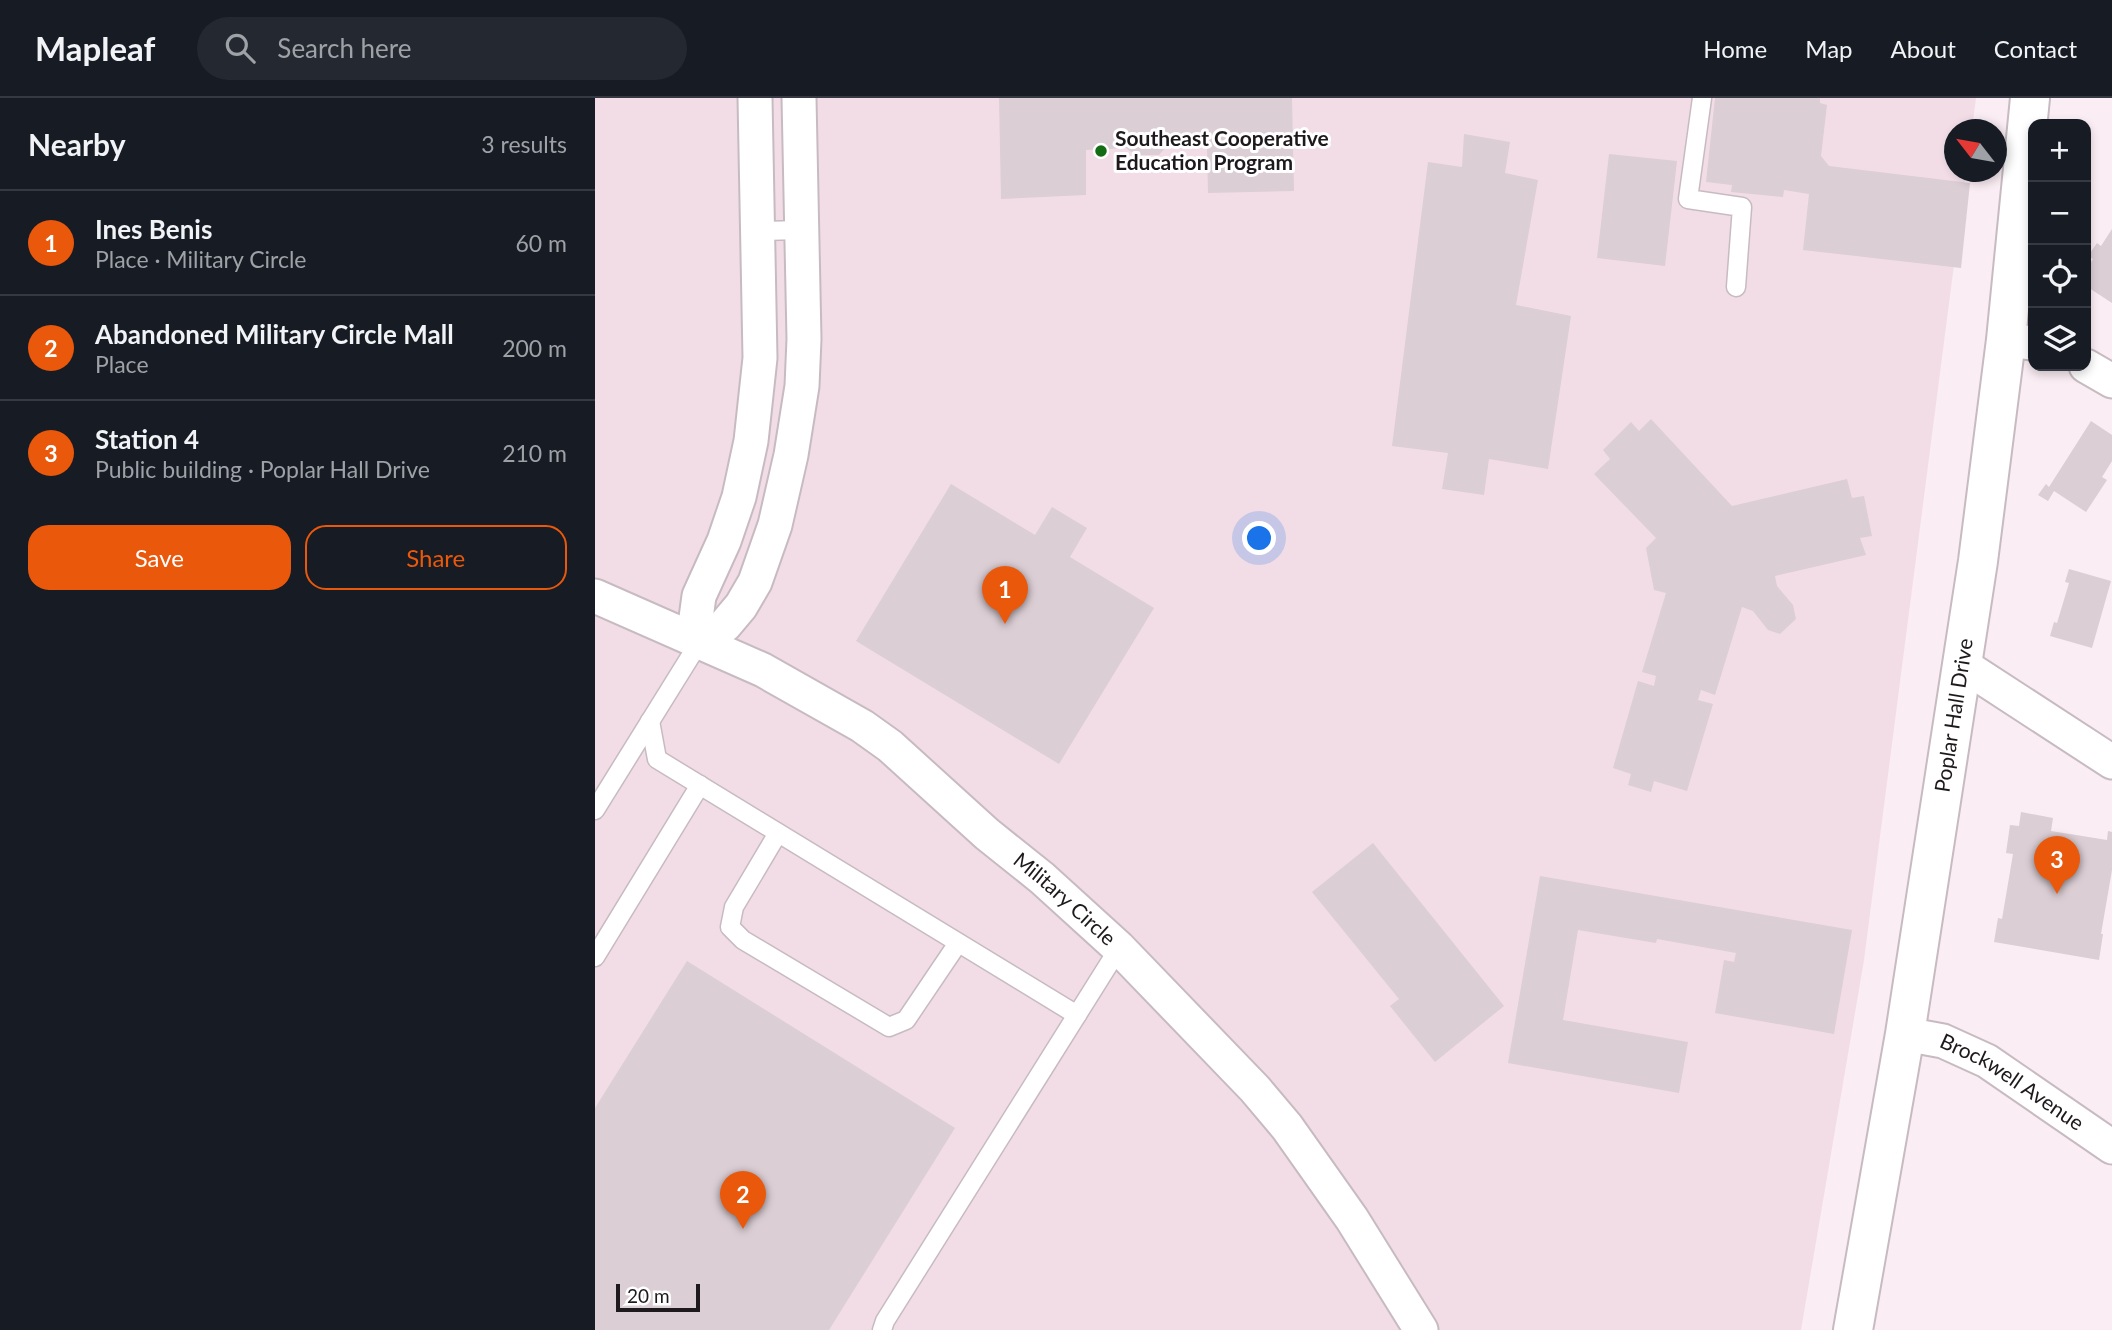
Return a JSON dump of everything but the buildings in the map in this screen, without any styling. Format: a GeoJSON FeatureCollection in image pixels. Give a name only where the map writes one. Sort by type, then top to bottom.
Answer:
{"type":"FeatureCollection","features":[{"type":"Feature","properties":{"kind":"street"},"geometry":{"type":"LineString","coordinates":[[755,98],[760,358],[751,441],[739,497],[724,541],[699,596],[696,618],[701,641],[725,625],[741,606],[755,582],[775,525],[791,455],[802,386],[804,339],[799,98]]}},
{"type":"Feature","properties":{"kind":"street","name":"Poplar Hall Drive"},"geometry":{"type":"LineString","coordinates":[[1853,1330],[1905,1034],[1978,561],[2019,341],[2030,98]]}},
{"type":"Feature","properties":{"kind":"street"},"geometry":{"type":"LineString","coordinates":[[2091,369],[2112,381]]}},
{"type":"Feature","properties":{"kind":"street","name":"Military Circle"},"geometry":{"type":"LineString","coordinates":[[595,596],[763,670],[862,726],[890,746],[1119,948],[1255,1089],[1287,1127],[1352,1219],[1420,1330]]}},
{"type":"Feature","properties":{"kind":"street"},"geometry":{"type":"LineString","coordinates":[[1963,665],[2112,762]]}},
{"type":"Feature","properties":{"kind":"street","name":"Brockwell Avenue"},"geometry":{"type":"LineString","coordinates":[[1905,1034],[1943,1041],[1987,1061],[2112,1147]]}},
{"type":"Feature","properties":{"kind":"lane"},"geometry":{"type":"LineString","coordinates":[[1702,98],[1688,199],[1742,207],[1736,287]]}},
{"type":"Feature","properties":{"kind":"lane"},"geometry":{"type":"LineString","coordinates":[[758,231],[802,230]]}},
{"type":"Feature","properties":{"kind":"lane"},"geometry":{"type":"LineString","coordinates":[[595,810],[701,641]]}},
{"type":"Feature","properties":{"kind":"lane"},"geometry":{"type":"LineString","coordinates":[[650,721],[657,759],[1077,1015]]}},
{"type":"Feature","properties":{"kind":"lane"},"geometry":{"type":"LineString","coordinates":[[595,957],[700,785]]}},
{"type":"Feature","properties":{"kind":"lane"},"geometry":{"type":"LineString","coordinates":[[778,833],[734,907],[730,927],[743,940],[800,975],[881,1024],[896,1026],[906,1020],[915,1009],[958,943]]}},
{"type":"Feature","properties":{"kind":"lane"},"geometry":{"type":"LineString","coordinates":[[882,1330],[885,1321],[1119,948]]}},
{"type":"Feature","properties":{"kind":"shaded area"},"geometry":{"type":"Polygon","coordinates":[[[595,98],[1976,98],[1973,119],[1944,119],[1944,182],[1965,182],[1864,960],[1801,1330],[595,1330],[595,98]]]}},
{"type":"Feature","properties":{"kind":"place","name":"Southeast Cooperative Education Program"},"geometry":{"type":"Point","coordinates":[1101,151]}},
{"type":"Feature","properties":{"kind":"place","name":"Ines Benis"},"geometry":{"type":"Point","coordinates":[1005,624]}},
{"type":"Feature","properties":{"kind":"place","name":"Station 4"},"geometry":{"type":"Point","coordinates":[2057,894]}},
{"type":"Feature","properties":{"kind":"place","name":"Abandoned Military Circle Mall"},"geometry":{"type":"Point","coordinates":[743,1229]}}]}
